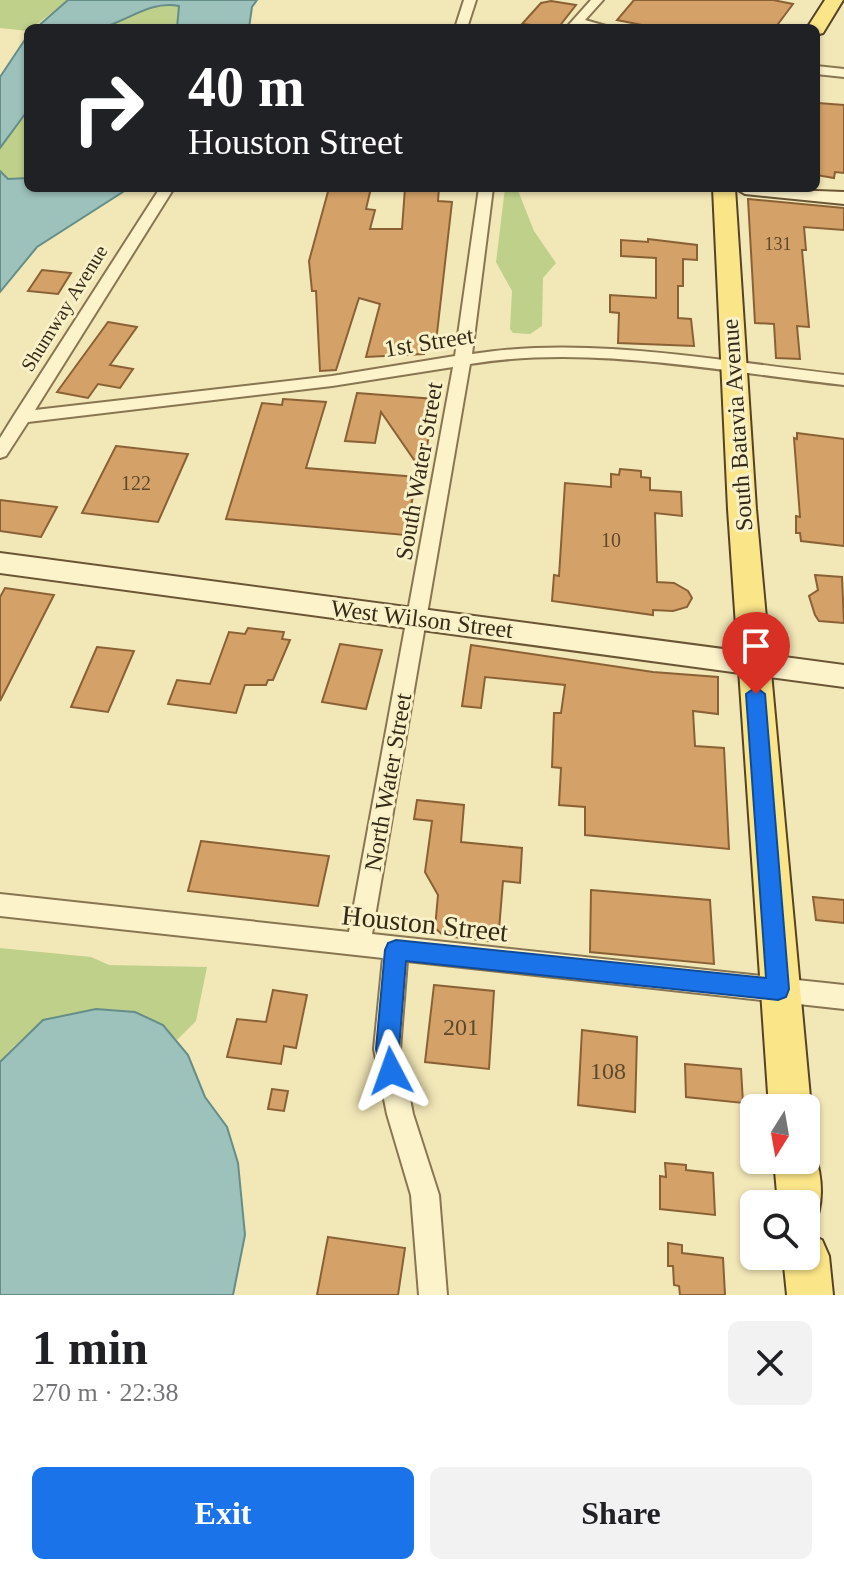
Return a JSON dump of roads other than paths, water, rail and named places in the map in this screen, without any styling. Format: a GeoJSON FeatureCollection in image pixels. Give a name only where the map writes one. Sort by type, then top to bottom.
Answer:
{"type":"FeatureCollection","features":[{"type":"Feature","properties":{"kind":"main road"},"geometry":{"type":"LineString","coordinates":[[819,24],[834,0]]}},
{"type":"Feature","properties":{"kind":"main road","name":"South Batavia Avenue"},"geometry":{"type":"LineString","coordinates":[[724,192],[733,369],[778,989],[789,1094]]}},
{"type":"Feature","properties":{"kind":"main road"},"geometry":{"type":"LineString","coordinates":[[785,192],[844,198]]}},
{"type":"Feature","properties":{"kind":"main road","name":"West Wilson Street"},"geometry":{"type":"LineString","coordinates":[[0,563],[844,676]]}},
{"type":"Feature","properties":{"kind":"main road"},"geometry":{"type":"LineString","coordinates":[[807,1270],[810,1295]]}},
{"type":"Feature","properties":{"kind":"street"},"geometry":{"type":"LineString","coordinates":[[462,24],[470,0]]}},
{"type":"Feature","properties":{"kind":"street"},"geometry":{"type":"LineString","coordinates":[[576,24],[597,0]]}},
{"type":"Feature","properties":{"kind":"street"},"geometry":{"type":"LineString","coordinates":[[820,70],[844,73]]}},
{"type":"Feature","properties":{"kind":"street","name":"Shumway Avenue"},"geometry":{"type":"LineString","coordinates":[[0,452],[164,192]]}},
{"type":"Feature","properties":{"kind":"street","name":"South Water Street"},"geometry":{"type":"LineString","coordinates":[[418,619],[462,362],[485,192]]}},
{"type":"Feature","properties":{"kind":"street","name":"1st Street"},"geometry":{"type":"LineString","coordinates":[[21,417],[462,362],[519,351],[555,350],[844,380]]}},
{"type":"Feature","properties":{"kind":"street","name":"North Water Street"},"geometry":{"type":"LineString","coordinates":[[358,946],[418,619]]}},
{"type":"Feature","properties":{"kind":"street","name":"Houston Street"},"geometry":{"type":"LineString","coordinates":[[0,905],[844,997]]}},
{"type":"Feature","properties":{"kind":"street"},"geometry":{"type":"LineString","coordinates":[[396,950],[387,1049],[400,1114],[425,1195],[433,1295]]}},
{"type":"Feature","properties":{"kind":"water"},"geometry":{"type":"Polygon","coordinates":[[[68,0],[257,0],[252,7],[250,24],[177,24],[179,6],[168,5],[148,9],[112,24],[41,24],[68,0]]]}},
{"type":"Feature","properties":{"kind":"water"},"geometry":{"type":"Polygon","coordinates":[[[24,41],[24,115],[0,148],[0,77],[24,41]]]}},
{"type":"Feature","properties":{"kind":"water"},"geometry":{"type":"Polygon","coordinates":[[[0,171],[8,179],[24,178],[24,192],[123,192],[37,247],[0,292],[0,171]]]}},
{"type":"Feature","properties":{"kind":"water"},"geometry":{"type":"Polygon","coordinates":[[[96,1009],[135,1012],[163,1025],[188,1055],[205,1097],[227,1127],[238,1163],[245,1235],[233,1295],[0,1295],[0,1062],[43,1020],[96,1009]]]}}]}
